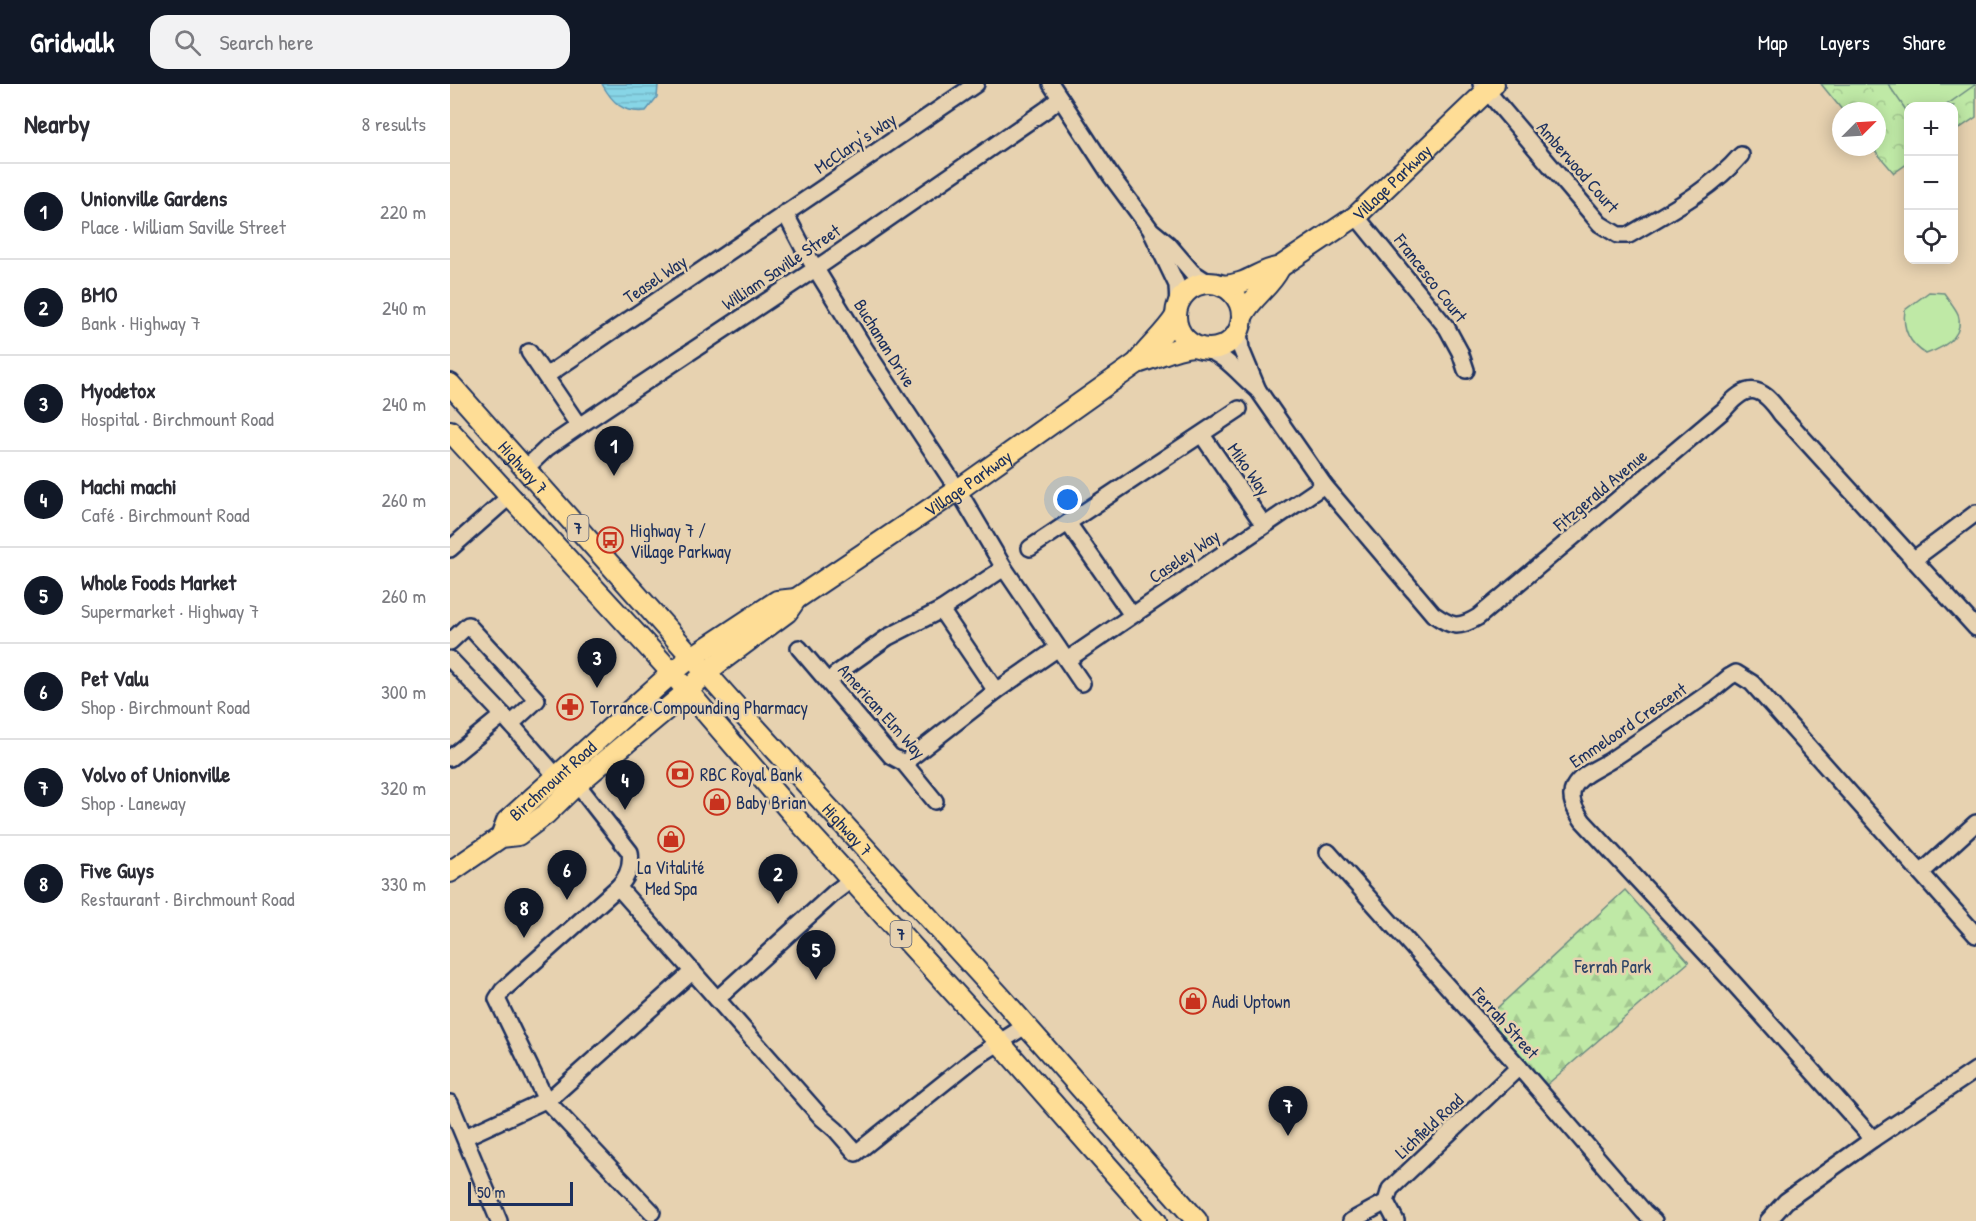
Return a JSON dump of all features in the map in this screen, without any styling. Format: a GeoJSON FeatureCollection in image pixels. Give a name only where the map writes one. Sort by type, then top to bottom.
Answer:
{"type":"FeatureCollection","features":[{"type":"Feature","properties":{"kind":"main road","name":"Village Parkway"},"geometry":{"type":"LineString","coordinates":[[1216,285],[1244,283],[1268,269],[1280,267],[1356,216],[1487,86]]}},
{"type":"Feature","properties":{"kind":"main road","name":"Village Parkway"},"geometry":{"type":"LineString","coordinates":[[1241,323],[1258,292],[1274,280],[1280,267]]}},
{"type":"Feature","properties":{"kind":"main road"},"geometry":{"type":"LineString","coordinates":[[1199,285],[1216,285],[1237,297],[1241,323],[1225,346],[1200,348],[1181,334],[1177,311],[1183,297],[1190,290],[1199,285]]}},
{"type":"Feature","properties":{"kind":"main road","name":"Village Parkway"},"geometry":{"type":"LineString","coordinates":[[688,691],[706,672],[787,612],[796,599],[958,490],[1137,363],[1146,350],[1166,332],[1177,311]]}},
{"type":"Feature","properties":{"kind":"main road","name":"Village Parkway"},"geometry":{"type":"LineString","coordinates":[[1137,363],[1177,349],[1200,348]]}},
{"type":"Feature","properties":{"kind":"main road","name":"Highway 7"},"geometry":{"type":"LineString","coordinates":[[450,384],[1197,1221]]}},
{"type":"Feature","properties":{"kind":"main road","name":"Highway 7"},"geometry":{"type":"LineString","coordinates":[[450,430],[672,673],[803,826],[999,1042],[1156,1221]]}},
{"type":"Feature","properties":{"kind":"main road","name":"Village Parkway"},"geometry":{"type":"LineString","coordinates":[[692,657],[777,601],[796,599]]}},
{"type":"Feature","properties":{"kind":"main road","name":"Birchmount Road"},"geometry":{"type":"LineString","coordinates":[[501,837],[507,820],[692,657]]}},
{"type":"Feature","properties":{"kind":"main road","name":"Birchmount Road"},"geometry":{"type":"LineString","coordinates":[[450,872],[501,837],[519,835],[688,691]]}},
{"type":"Feature","properties":{"kind":"street","name":"McClary's Way"},"geometry":{"type":"LineString","coordinates":[[785,213],[976,84]]}},
{"type":"Feature","properties":{"kind":"street"},"geometry":{"type":"LineString","coordinates":[[1051,84],[1111,176],[1151,230],[1177,285],[1177,311]]}},
{"type":"Feature","properties":{"kind":"street","name":"Amberwood Court"},"geometry":{"type":"LineString","coordinates":[[1487,86],[1600,224],[1618,235],[1629,235],[1709,185],[1741,156]]}},
{"type":"Feature","properties":{"kind":"street","name":"William Saville Street"},"geometry":{"type":"LineString","coordinates":[[525,469],[547,448],[815,268],[1060,98]]}},
{"type":"Feature","properties":{"kind":"street","name":"Buchanan Drive"},"geometry":{"type":"LineString","coordinates":[[785,213],[815,268],[870,357],[958,490],[1004,568],[1082,683]]}},
{"type":"Feature","properties":{"kind":"street","name":"Teasel Way"},"geometry":{"type":"LineString","coordinates":[[546,376],[785,213]]}},
{"type":"Feature","properties":{"kind":"street","name":"Francesco Court"},"geometry":{"type":"LineString","coordinates":[[1356,216],[1447,328],[1460,352],[1466,370]]}},
{"type":"Feature","properties":{"kind":"street"},"geometry":{"type":"LineString","coordinates":[[1151,230],[1168,244],[1192,272],[1216,285]]}},
{"type":"Feature","properties":{"kind":"street","name":"Fitzgerald Avenue"},"geometry":{"type":"LineString","coordinates":[[1241,323],[1241,349],[1258,390],[1324,485],[1433,614],[1448,624],[1466,625],[1478,617],[1724,410],[1736,396],[1750,390],[1767,397],[1775,405],[1976,628]]}},
{"type":"Feature","properties":{"kind":"street","name":"Fitzgerald Avenue"},"geometry":{"type":"LineString","coordinates":[[1200,348],[1213,352],[1225,360],[1258,390]]}},
{"type":"Feature","properties":{"kind":"street"},"geometry":{"type":"LineString","coordinates":[[529,352],[579,426]]}},
{"type":"Feature","properties":{"kind":"street"},"geometry":{"type":"LineString","coordinates":[[1030,548],[1239,409]]}},
{"type":"Feature","properties":{"kind":"street","name":"Miko Way"},"geometry":{"type":"LineString","coordinates":[[1202,435],[1264,525]]}},
{"type":"Feature","properties":{"kind":"street","name":"Caseley Way"},"geometry":{"type":"LineString","coordinates":[[903,764],[996,691],[1132,615],[1324,485]]}},
{"type":"Feature","properties":{"kind":"street"},"geometry":{"type":"LineString","coordinates":[[450,549],[510,496]]}},
{"type":"Feature","properties":{"kind":"street"},"geometry":{"type":"LineString","coordinates":[[1913,560],[1976,513]]}},
{"type":"Feature","properties":{"kind":"street"},"geometry":{"type":"LineString","coordinates":[[1068,523],[1132,615]]}},
{"type":"Feature","properties":{"kind":"street"},"geometry":{"type":"LineString","coordinates":[[829,682],[836,674],[888,637],[941,609],[1004,568]]}},
{"type":"Feature","properties":{"kind":"street"},"geometry":{"type":"LineString","coordinates":[[941,609],[996,691]]}},
{"type":"Feature","properties":{"kind":"street"},"geometry":{"type":"LineString","coordinates":[[450,642],[468,626],[537,699],[453,750]]}},
{"type":"Feature","properties":{"kind":"street","name":"American Elm Way"},"geometry":{"type":"LineString","coordinates":[[800,648],[891,756],[903,764],[935,801]]}},
{"type":"Feature","properties":{"kind":"street"},"geometry":{"type":"LineString","coordinates":[[450,659],[507,719],[557,777]]}},
{"type":"Feature","properties":{"kind":"street","name":"Emmeloord Crescent"},"geometry":{"type":"LineString","coordinates":[[1873,1139],[1730,979],[1583,821],[1572,802],[1571,794],[1575,785],[1583,777],[1713,690],[1728,677],[1736,674],[1752,683],[1976,935]]}},
{"type":"Feature","properties":{"kind":"street"},"geometry":{"type":"LineString","coordinates":[[578,784],[630,852],[632,863],[624,881],[503,990],[497,999],[546,1100],[652,1212]]}},
{"type":"Feature","properties":{"kind":"street"},"geometry":{"type":"LineString","coordinates":[[1921,873],[1976,823]]}},
{"type":"Feature","properties":{"kind":"street","name":"Ferrah Street"},"geometry":{"type":"LineString","coordinates":[[1328,852],[1654,1221]]}},
{"type":"Feature","properties":{"kind":"street"},"geometry":{"type":"LineString","coordinates":[[717,999],[851,880]]}},
{"type":"Feature","properties":{"kind":"street"},"geometry":{"type":"LineString","coordinates":[[618,887],[822,1118],[856,1153],[975,1058],[1025,1026]]}},
{"type":"Feature","properties":{"kind":"street"},"geometry":{"type":"LineString","coordinates":[[465,1137],[552,1097],[693,971]]}},
{"type":"Feature","properties":{"kind":"street","name":"Lichfield Road"},"geometry":{"type":"LineString","coordinates":[[1386,1202],[1390,1189],[1519,1067]]}},
{"type":"Feature","properties":{"kind":"street"},"geometry":{"type":"LineString","coordinates":[[1768,1221],[1786,1201],[1976,1070]]}},
{"type":"Feature","properties":{"kind":"street"},"geometry":{"type":"LineString","coordinates":[[450,1103],[499,1221]]}},
{"type":"Feature","properties":{"kind":"street"},"geometry":{"type":"LineString","coordinates":[[1351,1221],[1386,1202],[1396,1221]]}},
{"type":"Feature","properties":{"kind":"green space"},"geometry":{"type":"Polygon","coordinates":[[[1821,84],[1976,84],[1976,117],[1958,129],[1958,102],[1904,102],[1904,166],[1894,173],[1880,156],[1886,156],[1886,102],[1836,102],[1821,84]]]}},
{"type":"Feature","properties":{"kind":"green space"},"geometry":{"type":"Polygon","coordinates":[[[1888,84],[1976,84],[1951,102],[1904,102],[1904,107],[1888,84]]]}},
{"type":"Feature","properties":{"kind":"green space"},"geometry":{"type":"Polygon","coordinates":[[[1929,292],[1944,293],[1957,311],[1959,322],[1958,329],[1951,340],[1926,354],[1908,335],[1904,317],[1905,310],[1929,292]]]}},
{"type":"Feature","properties":{"kind":"green space","name":"Ferrah Park"},"geometry":{"type":"Polygon","coordinates":[[[1625,890],[1689,962],[1543,1088],[1483,1021],[1625,890]]]}},
{"type":"Feature","properties":{"kind":"water"},"geometry":{"type":"Polygon","coordinates":[[[602,84],[657,84],[657,97],[646,111],[631,111],[614,101],[602,84]]]}},
{"type":"Feature","properties":{"kind":"place","name":"Unionville Gardens"},"geometry":{"type":"Point","coordinates":[614,476]}},
{"type":"Feature","properties":{"kind":"place","name":"Highway 7 / Village Parkway"},"geometry":{"type":"Point","coordinates":[610,540]}},
{"type":"Feature","properties":{"kind":"place","name":"Myodetox"},"geometry":{"type":"Point","coordinates":[597,688]}},
{"type":"Feature","properties":{"kind":"place","name":"Torrance Compounding Pharmacy"},"geometry":{"type":"Point","coordinates":[570,707]}},
{"type":"Feature","properties":{"kind":"place","name":"RBC Royal Bank"},"geometry":{"type":"Point","coordinates":[680,774]}},
{"type":"Feature","properties":{"kind":"place","name":"Baby Brian"},"geometry":{"type":"Point","coordinates":[717,802]}},
{"type":"Feature","properties":{"kind":"place","name":"Machi machi"},"geometry":{"type":"Point","coordinates":[625,810]}},
{"type":"Feature","properties":{"kind":"place","name":"La Vitalité Med Spa"},"geometry":{"type":"Point","coordinates":[671,839]}},
{"type":"Feature","properties":{"kind":"place","name":"Pet Valu"},"geometry":{"type":"Point","coordinates":[567,900]}},
{"type":"Feature","properties":{"kind":"place","name":"BMO"},"geometry":{"type":"Point","coordinates":[778,904]}},
{"type":"Feature","properties":{"kind":"place","name":"Five Guys"},"geometry":{"type":"Point","coordinates":[524,938]}},
{"type":"Feature","properties":{"kind":"place","name":"Whole Foods Market"},"geometry":{"type":"Point","coordinates":[816,980]}},
{"type":"Feature","properties":{"kind":"place","name":"Audi Uptown"},"geometry":{"type":"Point","coordinates":[1193,1001]}},
{"type":"Feature","properties":{"kind":"place","name":"Volvo of Unionville"},"geometry":{"type":"Point","coordinates":[1288,1136]}}]}
